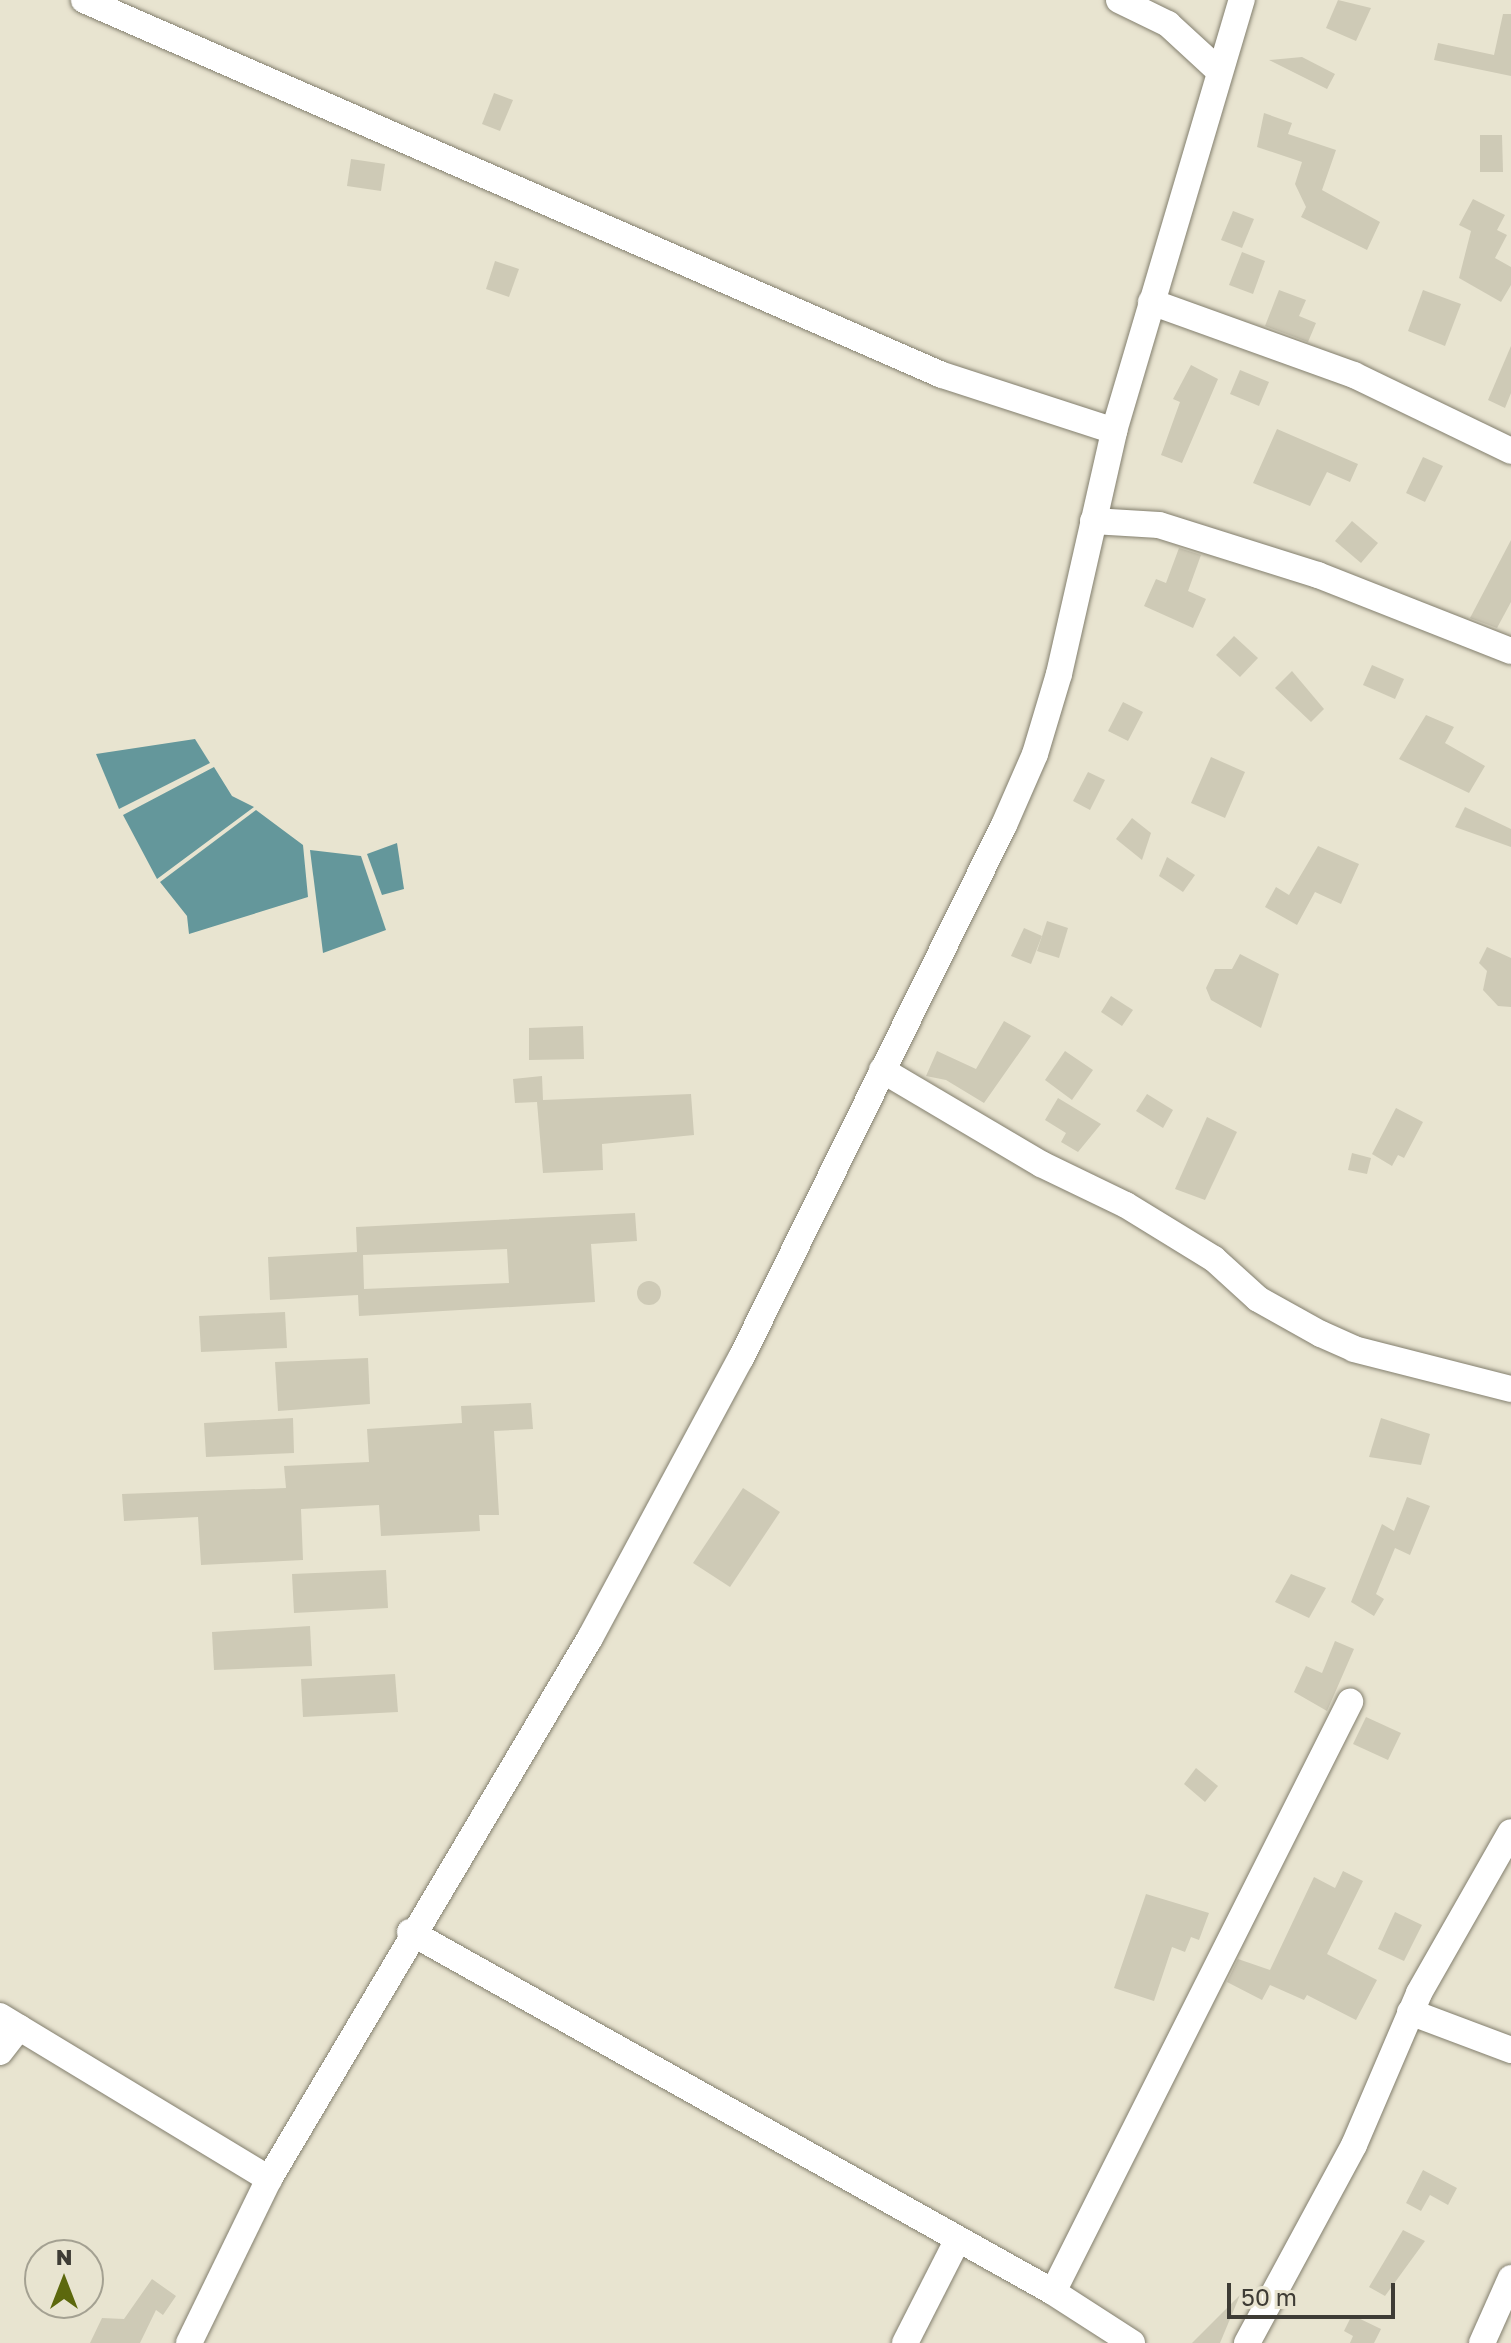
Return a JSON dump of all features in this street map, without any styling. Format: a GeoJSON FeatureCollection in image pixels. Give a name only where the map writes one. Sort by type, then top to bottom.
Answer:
{"type":"FeatureCollection","features":[{"type":"Feature","properties":{"kind":"street"},"geometry":{"type":"LineString","coordinates":[[84,0],[942,375],[1114,431]]}},
{"type":"Feature","properties":{"kind":"street"},"geometry":{"type":"LineString","coordinates":[[1119,0],[1168,24],[1217,69]]}},
{"type":"Feature","properties":{"kind":"street"},"geometry":{"type":"LineString","coordinates":[[189,2343],[269,2179],[410,1932],[590,1638],[741,1358],[1035,754],[1114,431],[1217,69],[1242,0]]}},
{"type":"Feature","properties":{"kind":"street"},"geometry":{"type":"LineString","coordinates":[[1151,302],[1354,375],[1511,451]]}},
{"type":"Feature","properties":{"kind":"street"},"geometry":{"type":"LineString","coordinates":[[1093,521],[1174,530],[1318,575],[1511,651]]}},
{"type":"Feature","properties":{"kind":"street"},"geometry":{"type":"LineString","coordinates":[[882,1070],[1029,1158],[1126,1205],[1214,1259],[1258,1299],[1321,1334],[1354,1349],[1511,1389]]}},
{"type":"Feature","properties":{"kind":"street"},"geometry":{"type":"LineString","coordinates":[[1053,2292],[1350,1702]]}},
{"type":"Feature","properties":{"kind":"street"},"geometry":{"type":"LineString","coordinates":[[1247,2343],[1354,2145],[1410,2012],[1511,1832]]}},
{"type":"Feature","properties":{"kind":"street"},"geometry":{"type":"LineString","coordinates":[[410,1932],[956,2243],[1053,2292],[1132,2343]]}},
{"type":"Feature","properties":{"kind":"street"},"geometry":{"type":"LineString","coordinates":[[1410,2012],[1511,2050]]}},
{"type":"Feature","properties":{"kind":"street"},"geometry":{"type":"LineString","coordinates":[[0,2052],[10,2022],[269,2179]]}},
{"type":"Feature","properties":{"kind":"street"},"geometry":{"type":"LineString","coordinates":[[905,2343],[956,2243]]}},
{"type":"Feature","properties":{"kind":"street"},"geometry":{"type":"LineString","coordinates":[[1482,2343],[1511,2278]]}},
{"type":"Feature","properties":{"kind":"water"},"geometry":{"type":"Polygon","coordinates":[[[195,739],[210,763],[119,809],[96,754],[195,739]]]}},
{"type":"Feature","properties":{"kind":"water"},"geometry":{"type":"Polygon","coordinates":[[[214,767],[232,796],[254,807],[157,879],[123,815],[214,767]]]}},
{"type":"Feature","properties":{"kind":"water"},"geometry":{"type":"Polygon","coordinates":[[[256,810],[303,845],[308,897],[189,934],[187,916],[160,882],[256,810]]]}},
{"type":"Feature","properties":{"kind":"water"},"geometry":{"type":"Polygon","coordinates":[[[397,843],[404,889],[382,895],[367,854],[397,843]]]}},
{"type":"Feature","properties":{"kind":"water"},"geometry":{"type":"Polygon","coordinates":[[[310,850],[361,856],[386,930],[323,953],[310,850]]]}},
{"type":"Feature","properties":{"kind":"building"},"geometry":{"type":"Polygon","coordinates":[[[1338,0],[1371,8],[1356,41],[1326,28],[1338,0]]]}},
{"type":"Feature","properties":{"kind":"building"},"geometry":{"type":"Polygon","coordinates":[[[1503,14],[1511,14],[1511,76],[1434,60],[1438,43],[1494,55],[1503,14]]]}},
{"type":"Feature","properties":{"kind":"building"},"geometry":{"type":"Polygon","coordinates":[[[1302,57],[1335,74],[1327,89],[1269,60],[1302,57]]]}},
{"type":"Feature","properties":{"kind":"building"},"geometry":{"type":"Polygon","coordinates":[[[494,93],[513,100],[500,131],[482,124],[494,93]]]}},
{"type":"Feature","properties":{"kind":"building"},"geometry":{"type":"Polygon","coordinates":[[[1264,113],[1292,123],[1288,134],[1336,150],[1322,190],[1380,222],[1367,250],[1301,217],[1306,207],[1295,184],[1302,162],[1257,147],[1264,113]]]}},
{"type":"Feature","properties":{"kind":"building"},"geometry":{"type":"Polygon","coordinates":[[[1480,135],[1502,135],[1503,172],[1480,172],[1480,135]]]}},
{"type":"Feature","properties":{"kind":"building"},"geometry":{"type":"Polygon","coordinates":[[[351,159],[385,164],[381,191],[347,186],[351,159]]]}},
{"type":"Feature","properties":{"kind":"building"},"geometry":{"type":"Polygon","coordinates":[[[1473,199],[1505,215],[1497,230],[1507,235],[1495,258],[1511,267],[1511,285],[1501,302],[1459,278],[1471,231],[1459,225],[1473,199]]]}},
{"type":"Feature","properties":{"kind":"building"},"geometry":{"type":"Polygon","coordinates":[[[1233,211],[1254,219],[1242,248],[1221,240],[1233,211]]]}},
{"type":"Feature","properties":{"kind":"building"},"geometry":{"type":"Polygon","coordinates":[[[1242,252],[1265,261],[1253,294],[1229,285],[1242,252]]]}},
{"type":"Feature","properties":{"kind":"building"},"geometry":{"type":"Polygon","coordinates":[[[495,261],[519,269],[509,297],[486,289],[495,261]]]}},
{"type":"Feature","properties":{"kind":"building"},"geometry":{"type":"Polygon","coordinates":[[[1279,290],[1306,300],[1299,316],[1316,323],[1308,342],[1265,326],[1279,290]]]}},
{"type":"Feature","properties":{"kind":"building"},"geometry":{"type":"Polygon","coordinates":[[[1423,290],[1461,304],[1445,346],[1408,331],[1423,290]]]}},
{"type":"Feature","properties":{"kind":"building"},"geometry":{"type":"Polygon","coordinates":[[[1511,346],[1511,393],[1505,408],[1488,400],[1511,346]]]}},
{"type":"Feature","properties":{"kind":"building"},"geometry":{"type":"Polygon","coordinates":[[[1191,365],[1218,379],[1182,463],[1161,455],[1180,402],[1173,399],[1191,365]]]}},
{"type":"Feature","properties":{"kind":"building"},"geometry":{"type":"Polygon","coordinates":[[[1240,370],[1269,382],[1259,406],[1230,394],[1240,370]]]}},
{"type":"Feature","properties":{"kind":"building"},"geometry":{"type":"Polygon","coordinates":[[[1277,429],[1358,464],[1350,482],[1327,472],[1310,506],[1253,483],[1277,429]]]}},
{"type":"Feature","properties":{"kind":"building"},"geometry":{"type":"Polygon","coordinates":[[[1423,457],[1443,466],[1425,502],[1406,493],[1423,457]]]}},
{"type":"Feature","properties":{"kind":"building"},"geometry":{"type":"Polygon","coordinates":[[[1352,521],[1378,543],[1361,563],[1335,541],[1352,521]]]}},
{"type":"Feature","properties":{"kind":"building"},"geometry":{"type":"Polygon","coordinates":[[[1511,540],[1511,602],[1497,628],[1470,618],[1511,540]]]}},
{"type":"Feature","properties":{"kind":"building"},"geometry":{"type":"Polygon","coordinates":[[[1179,548],[1201,555],[1188,591],[1206,599],[1193,628],[1144,606],[1156,579],[1166,583],[1179,548]]]}},
{"type":"Feature","properties":{"kind":"building"},"geometry":{"type":"Polygon","coordinates":[[[1234,636],[1258,658],[1240,677],[1216,655],[1234,636]]]}},
{"type":"Feature","properties":{"kind":"building"},"geometry":{"type":"Polygon","coordinates":[[[1372,665],[1404,679],[1395,699],[1363,685],[1372,665]]]}},
{"type":"Feature","properties":{"kind":"building"},"geometry":{"type":"Polygon","coordinates":[[[1292,671],[1324,709],[1311,722],[1275,688],[1292,671]]]}},
{"type":"Feature","properties":{"kind":"building"},"geometry":{"type":"Polygon","coordinates":[[[1123,702],[1143,712],[1128,741],[1108,731],[1123,702]]]}},
{"type":"Feature","properties":{"kind":"building"},"geometry":{"type":"Polygon","coordinates":[[[1426,715],[1454,727],[1445,743],[1485,766],[1469,793],[1399,759],[1426,715]]]}},
{"type":"Feature","properties":{"kind":"building"},"geometry":{"type":"Polygon","coordinates":[[[1211,757],[1245,772],[1225,818],[1191,803],[1211,757]]]}},
{"type":"Feature","properties":{"kind":"building"},"geometry":{"type":"Polygon","coordinates":[[[1088,772],[1105,780],[1090,810],[1073,801],[1088,772]]]}},
{"type":"Feature","properties":{"kind":"building"},"geometry":{"type":"Polygon","coordinates":[[[1465,807],[1511,829],[1511,847],[1455,827],[1465,807]]]}},
{"type":"Feature","properties":{"kind":"building"},"geometry":{"type":"Polygon","coordinates":[[[1132,818],[1151,833],[1142,860],[1116,839],[1132,818]]]}},
{"type":"Feature","properties":{"kind":"building"},"geometry":{"type":"Polygon","coordinates":[[[1318,846],[1359,864],[1341,904],[1315,892],[1297,925],[1265,907],[1276,887],[1289,895],[1318,846]]]}},
{"type":"Feature","properties":{"kind":"building"},"geometry":{"type":"Polygon","coordinates":[[[1167,857],[1195,875],[1183,892],[1159,876],[1167,857]]]}},
{"type":"Feature","properties":{"kind":"building"},"geometry":{"type":"Polygon","coordinates":[[[1047,921],[1068,928],[1059,958],[1037,951],[1047,921]]]}},
{"type":"Feature","properties":{"kind":"building"},"geometry":{"type":"Polygon","coordinates":[[[1024,928],[1042,936],[1031,964],[1011,956],[1024,928]]]}},
{"type":"Feature","properties":{"kind":"building"},"geometry":{"type":"Polygon","coordinates":[[[1487,947],[1511,958],[1511,1007],[1498,1006],[1483,990],[1487,971],[1479,963],[1487,947]]]}},
{"type":"Feature","properties":{"kind":"building"},"geometry":{"type":"Polygon","coordinates":[[[1240,954],[1279,974],[1261,1028],[1211,1000],[1206,988],[1215,969],[1232,969],[1240,954]]]}},
{"type":"Feature","properties":{"kind":"building"},"geometry":{"type":"Polygon","coordinates":[[[1111,996],[1133,1010],[1122,1026],[1101,1012],[1111,996]]]}},
{"type":"Feature","properties":{"kind":"building"},"geometry":{"type":"Polygon","coordinates":[[[1004,1021],[1031,1036],[984,1103],[946,1080],[926,1076],[937,1051],[976,1069],[1004,1021]]]}},
{"type":"Feature","properties":{"kind":"building"},"geometry":{"type":"Polygon","coordinates":[[[583,1026],[584,1059],[529,1060],[529,1028],[583,1026]]]}},
{"type":"Feature","properties":{"kind":"building"},"geometry":{"type":"Polygon","coordinates":[[[1065,1051],[1093,1070],[1072,1100],[1045,1080],[1065,1051]]]}},
{"type":"Feature","properties":{"kind":"building"},"geometry":{"type":"Polygon","coordinates":[[[542,1076],[543,1100],[691,1094],[694,1135],[602,1144],[603,1170],[543,1173],[537,1102],[515,1103],[513,1079],[542,1076]]]}},
{"type":"Feature","properties":{"kind":"building"},"geometry":{"type":"Polygon","coordinates":[[[1147,1094],[1173,1110],[1163,1128],[1136,1111],[1147,1094]]]}},
{"type":"Feature","properties":{"kind":"building"},"geometry":{"type":"Polygon","coordinates":[[[1058,1098],[1101,1124],[1078,1152],[1061,1142],[1066,1133],[1045,1120],[1058,1098]]]}},
{"type":"Feature","properties":{"kind":"building"},"geometry":{"type":"Polygon","coordinates":[[[1396,1108],[1423,1122],[1404,1158],[1398,1155],[1392,1166],[1372,1154],[1396,1108]]]}},
{"type":"Feature","properties":{"kind":"building"},"geometry":{"type":"Polygon","coordinates":[[[1207,1117],[1237,1132],[1205,1200],[1175,1189],[1207,1117]]]}},
{"type":"Feature","properties":{"kind":"building"},"geometry":{"type":"Polygon","coordinates":[[[1352,1153],[1371,1158],[1367,1174],[1348,1170],[1352,1153]]]}},
{"type":"Feature","properties":{"kind":"building"},"geometry":{"type":"Polygon","coordinates":[[[635,1213],[637,1241],[591,1244],[595,1302],[359,1316],[358,1295],[270,1300],[268,1257],[357,1252],[356,1227],[635,1213]],[[507,1249],[363,1255],[364,1289],[509,1283],[507,1249]]]}},
{"type":"Feature","properties":{"kind":"building"},"geometry":{"type":"Polygon","coordinates":[[[649,1281],[658,1284],[661,1293],[658,1302],[649,1305],[640,1302],[637,1293],[640,1284],[649,1281]]]}},
{"type":"Feature","properties":{"kind":"building"},"geometry":{"type":"Polygon","coordinates":[[[285,1312],[287,1348],[201,1352],[199,1316],[285,1312]]]}},
{"type":"Feature","properties":{"kind":"building"},"geometry":{"type":"Polygon","coordinates":[[[368,1358],[370,1404],[278,1411],[275,1362],[368,1358]]]}},
{"type":"Feature","properties":{"kind":"building"},"geometry":{"type":"Polygon","coordinates":[[[531,1403],[533,1429],[494,1431],[499,1515],[479,1515],[480,1531],[381,1536],[379,1505],[301,1509],[303,1560],[201,1565],[198,1517],[124,1521],[122,1494],[286,1488],[284,1466],[369,1462],[367,1429],[462,1423],[461,1406],[531,1403]]]}},
{"type":"Feature","properties":{"kind":"building"},"geometry":{"type":"Polygon","coordinates":[[[293,1418],[294,1453],[206,1457],[204,1423],[293,1418]]]}},
{"type":"Feature","properties":{"kind":"building"},"geometry":{"type":"Polygon","coordinates":[[[1381,1418],[1430,1434],[1421,1465],[1369,1457],[1381,1418]]]}},
{"type":"Feature","properties":{"kind":"building"},"geometry":{"type":"Polygon","coordinates":[[[743,1488],[780,1512],[730,1587],[693,1563],[743,1488]]]}},
{"type":"Feature","properties":{"kind":"building"},"geometry":{"type":"Polygon","coordinates":[[[1407,1497],[1430,1506],[1410,1555],[1395,1548],[1376,1594],[1384,1599],[1374,1616],[1351,1602],[1382,1524],[1394,1531],[1407,1497]]]}},
{"type":"Feature","properties":{"kind":"building"},"geometry":{"type":"Polygon","coordinates":[[[386,1570],[388,1608],[294,1613],[292,1574],[386,1570]]]}},
{"type":"Feature","properties":{"kind":"building"},"geometry":{"type":"Polygon","coordinates":[[[1291,1574],[1326,1588],[1309,1618],[1275,1602],[1291,1574]]]}},
{"type":"Feature","properties":{"kind":"building"},"geometry":{"type":"Polygon","coordinates":[[[310,1626],[312,1666],[214,1670],[212,1632],[310,1626]]]}},
{"type":"Feature","properties":{"kind":"building"},"geometry":{"type":"Polygon","coordinates":[[[1335,1641],[1354,1649],[1327,1711],[1294,1692],[1306,1666],[1322,1673],[1335,1641]]]}},
{"type":"Feature","properties":{"kind":"building"},"geometry":{"type":"Polygon","coordinates":[[[395,1674],[398,1712],[303,1717],[301,1679],[395,1674]]]}},
{"type":"Feature","properties":{"kind":"building"},"geometry":{"type":"Polygon","coordinates":[[[1366,1717],[1401,1733],[1388,1760],[1353,1744],[1366,1717]]]}},
{"type":"Feature","properties":{"kind":"building"},"geometry":{"type":"Polygon","coordinates":[[[1196,1768],[1218,1786],[1205,1802],[1184,1784],[1196,1768]]]}},
{"type":"Feature","properties":{"kind":"building"},"geometry":{"type":"Polygon","coordinates":[[[1343,1871],[1363,1881],[1327,1954],[1377,1980],[1356,2020],[1307,1995],[1304,2000],[1270,1985],[1262,2000],[1227,1982],[1238,1959],[1270,1970],[1314,1877],[1335,1888],[1343,1871]]]}},
{"type":"Feature","properties":{"kind":"building"},"geometry":{"type":"Polygon","coordinates":[[[1146,1894],[1209,1913],[1199,1940],[1191,1937],[1185,1952],[1172,1947],[1154,2001],[1114,1988],[1146,1894]]]}},
{"type":"Feature","properties":{"kind":"building"},"geometry":{"type":"Polygon","coordinates":[[[1395,1912],[1422,1925],[1404,1961],[1378,1949],[1395,1912]]]}},
{"type":"Feature","properties":{"kind":"building"},"geometry":{"type":"Polygon","coordinates":[[[1423,2170],[1457,2188],[1448,2205],[1430,2195],[1421,2211],[1406,2203],[1423,2170]]]}},
{"type":"Feature","properties":{"kind":"building"},"geometry":{"type":"Polygon","coordinates":[[[1403,2230],[1425,2241],[1385,2296],[1369,2287],[1403,2230]]]}},
{"type":"Feature","properties":{"kind":"building"},"geometry":{"type":"Polygon","coordinates":[[[152,2279],[176,2296],[163,2315],[156,2310],[140,2343],[90,2343],[102,2319],[124,2319],[152,2279]]]}},
{"type":"Feature","properties":{"kind":"building"},"geometry":{"type":"Polygon","coordinates":[[[1240,2295],[1220,2343],[1192,2343],[1240,2295]]]}},
{"type":"Feature","properties":{"kind":"building"},"geometry":{"type":"Polygon","coordinates":[[[1352,2315],[1381,2329],[1374,2343],[1350,2343],[1353,2336],[1344,2331],[1352,2315]]]}}]}
